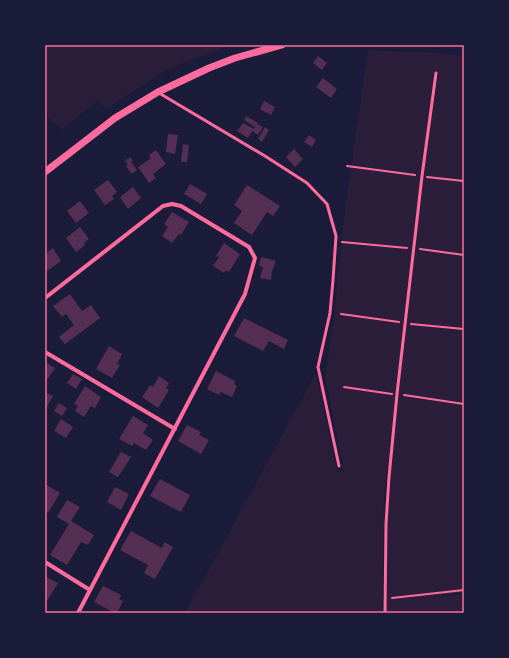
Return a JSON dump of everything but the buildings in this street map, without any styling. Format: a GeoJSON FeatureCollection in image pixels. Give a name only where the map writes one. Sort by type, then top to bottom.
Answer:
{"type":"FeatureCollection","features":[{"type":"Feature","properties":{"kind":"street"},"geometry":{"type":"LineString","coordinates":[[45,172],[114,118],[158,92],[209,68],[235,58],[282,45]]}},
{"type":"Feature","properties":{"kind":"street"},"geometry":{"type":"LineString","coordinates":[[45,298],[163,206],[172,204],[181,206],[249,247],[255,258],[245,294],[78,613]]}},
{"type":"Feature","properties":{"kind":"street"},"geometry":{"type":"LineString","coordinates":[[45,352],[175,429]]}},
{"type":"Feature","properties":{"kind":"street"},"geometry":{"type":"LineString","coordinates":[[45,562],[90,590]]}},
{"type":"Feature","properties":{"kind":"lane"},"geometry":{"type":"LineString","coordinates":[[385,613],[386,524],[389,477],[422,176],[436,73]]}},
{"type":"Feature","properties":{"kind":"lane"},"geometry":{"type":"LineString","coordinates":[[158,92],[307,183],[327,204],[336,236],[330,313],[318,368],[339,466]]}},
{"type":"Feature","properties":{"kind":"path"},"geometry":{"type":"LineString","coordinates":[[347,166],[464,181]]}},
{"type":"Feature","properties":{"kind":"path"},"geometry":{"type":"LineString","coordinates":[[339,241],[414,248],[464,255]]}},
{"type":"Feature","properties":{"kind":"path"},"geometry":{"type":"LineString","coordinates":[[386,599],[464,590]]}},
{"type":"Feature","properties":{"kind":"shaded area"},"geometry":{"type":"Polygon","coordinates":[[[45,45],[231,45],[168,69],[106,109],[98,100],[62,130],[45,114],[45,45]]]}},
{"type":"Feature","properties":{"kind":"shaded area"},"geometry":{"type":"Polygon","coordinates":[[[368,50],[438,53],[464,56],[464,592],[427,598],[464,594],[464,613],[386,613],[388,484],[391,484],[387,467],[384,496],[382,613],[185,613],[316,373],[337,472],[344,471],[325,377],[334,316],[343,225],[368,50]]]}}]}
